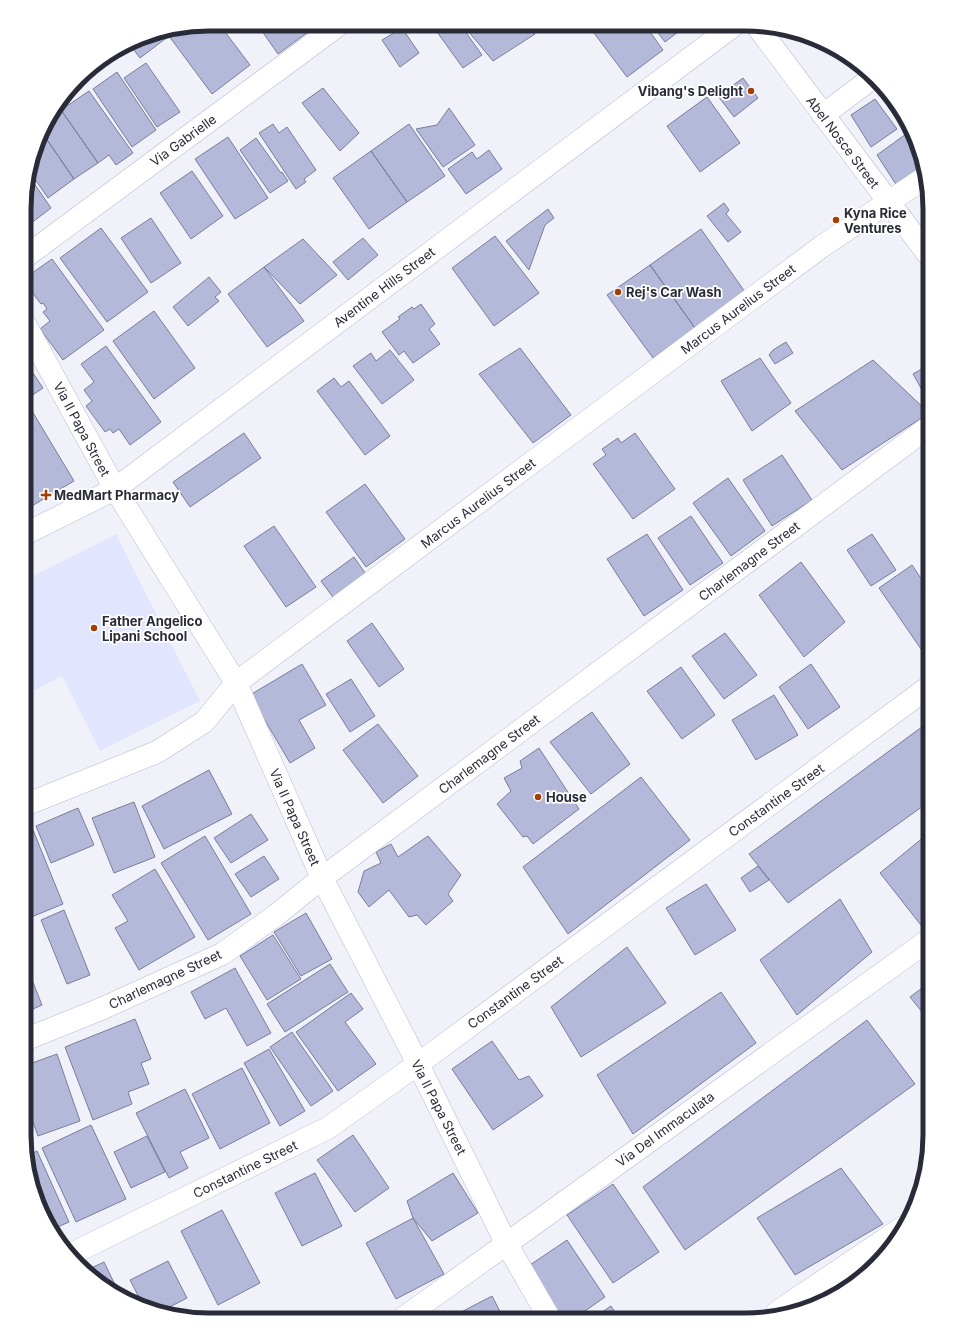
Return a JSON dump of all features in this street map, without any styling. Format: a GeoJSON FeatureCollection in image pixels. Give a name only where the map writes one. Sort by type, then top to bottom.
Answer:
{"type":"FeatureCollection","features":[{"type":"Feature","properties":{"kind":"street","name":"Via Gabrielle"},"geometry":{"type":"LineString","coordinates":[[31,252],[331,31]]}},
{"type":"Feature","properties":{"kind":"street","name":"Aventine Hills Street"},"geometry":{"type":"LineString","coordinates":[[31,531],[115,489],[726,31]]}},
{"type":"Feature","properties":{"kind":"street","name":"Abel Nosce Street"},"geometry":{"type":"LineString","coordinates":[[761,32],[923,248]]}},
{"type":"Feature","properties":{"kind":"street"},"geometry":{"type":"LineString","coordinates":[[823,115],[869,81]]}},
{"type":"Feature","properties":{"kind":"street","name":"Marcus Aurelius Street"},"geometry":{"type":"LineString","coordinates":[[31,803],[157,752],[204,722],[236,683],[822,247],[921,181]]}},
{"type":"Feature","properties":{"kind":"street","name":"Via Il Papa Street"},"geometry":{"type":"LineString","coordinates":[[31,335],[115,489],[236,683],[322,878],[418,1064],[506,1243],[546,1313]]}},
{"type":"Feature","properties":{"kind":"street","name":"Charlemagne Street"},"geometry":{"type":"LineString","coordinates":[[31,1037],[101,1009],[222,954],[275,916],[322,878],[923,431]]}},
{"type":"Feature","properties":{"kind":"street","name":"Constantine Street"},"geometry":{"type":"LineString","coordinates":[[75,1252],[328,1128],[418,1064],[923,691]]}},
{"type":"Feature","properties":{"kind":"street","name":"Via Del Immaculata"},"geometry":{"type":"LineString","coordinates":[[410,1313],[923,944]]}},
{"type":"Feature","properties":{"kind":"street"},"geometry":{"type":"LineString","coordinates":[[781,1310],[893,1234]]}},
{"type":"Feature","properties":{"kind":"shaded area","name":"Father Angelico Lipani School"},"geometry":{"type":"Polygon","coordinates":[[[116,534],[200,701],[100,751],[62,676],[31,692],[31,577],[116,534]]]}},
{"type":"Feature","properties":{"kind":"building"},"geometry":{"type":"Polygon","coordinates":[[[198,31],[224,31],[250,65],[212,94],[169,36],[140,58],[132,48],[152,40],[175,34],[198,31]]]}},
{"type":"Feature","properties":{"kind":"building"},"geometry":{"type":"Polygon","coordinates":[[[262,31],[309,31],[278,54],[262,31]]]}},
{"type":"Feature","properties":{"kind":"building"},"geometry":{"type":"Polygon","coordinates":[[[397,31],[404,31],[419,53],[400,67],[382,40],[397,31]]]}},
{"type":"Feature","properties":{"kind":"building"},"geometry":{"type":"Polygon","coordinates":[[[436,31],[465,31],[482,55],[463,68],[436,31]]]}},
{"type":"Feature","properties":{"kind":"building"},"geometry":{"type":"Polygon","coordinates":[[[468,31],[533,31],[535,34],[493,61],[468,31]]]}},
{"type":"Feature","properties":{"kind":"building"},"geometry":{"type":"Polygon","coordinates":[[[592,31],[649,31],[663,50],[627,77],[592,31]]]}},
{"type":"Feature","properties":{"kind":"building"},"geometry":{"type":"Polygon","coordinates":[[[657,31],[679,31],[665,42],[657,31]]]}},
{"type":"Feature","properties":{"kind":"building"},"geometry":{"type":"Polygon","coordinates":[[[146,63],[180,112],[157,127],[124,78],[146,63]]]}},
{"type":"Feature","properties":{"kind":"building"},"geometry":{"type":"Polygon","coordinates":[[[117,72],[156,130],[132,147],[93,89],[117,72]]]}},
{"type":"Feature","properties":{"kind":"building"},"geometry":{"type":"Polygon","coordinates":[[[743,78],[758,98],[734,117],[718,96],[743,78]]]}},
{"type":"Feature","properties":{"kind":"building"},"geometry":{"type":"Polygon","coordinates":[[[323,88],[359,133],[340,151],[302,103],[323,88]]]}},
{"type":"Feature","properties":{"kind":"building"},"geometry":{"type":"Polygon","coordinates":[[[89,91],[133,153],[116,165],[109,155],[98,163],[61,110],[89,91]]]}},
{"type":"Feature","properties":{"kind":"building"},"geometry":{"type":"Polygon","coordinates":[[[707,97],[740,143],[700,172],[667,126],[707,97]]]}},
{"type":"Feature","properties":{"kind":"building"},"geometry":{"type":"Polygon","coordinates":[[[875,99],[897,129],[871,147],[851,115],[875,99]]]}},
{"type":"Feature","properties":{"kind":"building"},"geometry":{"type":"Polygon","coordinates":[[[886,101],[893,110],[904,128],[903,129],[885,102],[886,101]]]}},
{"type":"Feature","properties":{"kind":"building"},"geometry":{"type":"Polygon","coordinates":[[[449,108],[475,145],[443,167],[416,129],[437,125],[449,108]]]}},
{"type":"Feature","properties":{"kind":"building"},"geometry":{"type":"Polygon","coordinates":[[[61,110],[98,163],[74,179],[46,138],[49,130],[61,110]]]}},
{"type":"Feature","properties":{"kind":"building"},"geometry":{"type":"Polygon","coordinates":[[[273,124],[279,133],[287,127],[316,170],[304,179],[306,182],[296,189],[259,133],[273,124]]]}},
{"type":"Feature","properties":{"kind":"building"},"geometry":{"type":"Polygon","coordinates":[[[409,124],[445,176],[407,202],[371,151],[409,124]]]}},
{"type":"Feature","properties":{"kind":"building"},"geometry":{"type":"Polygon","coordinates":[[[906,134],[914,152],[919,171],[897,186],[877,155],[906,134]]]}},
{"type":"Feature","properties":{"kind":"building"},"geometry":{"type":"Polygon","coordinates":[[[228,137],[268,198],[235,219],[195,159],[228,137]]]}},
{"type":"Feature","properties":{"kind":"building"},"geometry":{"type":"Polygon","coordinates":[[[46,138],[74,179],[48,198],[34,177],[40,152],[46,138]]]}},
{"type":"Feature","properties":{"kind":"building"},"geometry":{"type":"Polygon","coordinates":[[[256,138],[288,181],[270,193],[240,150],[256,138]]]}},
{"type":"Feature","properties":{"kind":"building"},"geometry":{"type":"Polygon","coordinates":[[[489,150],[502,169],[466,194],[448,169],[472,152],[477,159],[489,150]]]}},
{"type":"Feature","properties":{"kind":"building"},"geometry":{"type":"Polygon","coordinates":[[[371,151],[407,202],[369,229],[333,178],[371,151]]]}},
{"type":"Feature","properties":{"kind":"building"},"geometry":{"type":"Polygon","coordinates":[[[192,171],[223,216],[191,239],[160,193],[192,171]]]}},
{"type":"Feature","properties":{"kind":"building"},"geometry":{"type":"Polygon","coordinates":[[[33,182],[51,208],[31,223],[31,198],[33,182]]]}},
{"type":"Feature","properties":{"kind":"building"},"geometry":{"type":"Polygon","coordinates":[[[724,203],[729,210],[726,214],[741,232],[728,242],[707,216],[724,203]]]}},
{"type":"Feature","properties":{"kind":"building"},"geometry":{"type":"Polygon","coordinates":[[[548,209],[554,218],[545,225],[529,270],[506,241],[548,209]]]}},
{"type":"Feature","properties":{"kind":"building"},"geometry":{"type":"Polygon","coordinates":[[[151,218],[181,263],[151,283],[121,238],[151,218]]]}},
{"type":"Feature","properties":{"kind":"building"},"geometry":{"type":"Polygon","coordinates":[[[101,228],[148,292],[107,322],[60,258],[101,228]]]}},
{"type":"Feature","properties":{"kind":"building"},"geometry":{"type":"Polygon","coordinates":[[[701,229],[745,292],[695,328],[650,265],[701,229]]]}},
{"type":"Feature","properties":{"kind":"building"},"geometry":{"type":"Polygon","coordinates":[[[495,236],[539,293],[494,326],[452,268],[495,236]]]}},
{"type":"Feature","properties":{"kind":"building"},"geometry":{"type":"Polygon","coordinates":[[[363,238],[378,255],[348,280],[333,262],[363,238]]]}},
{"type":"Feature","properties":{"kind":"building"},"geometry":{"type":"Polygon","coordinates":[[[303,239],[337,275],[300,304],[264,267],[303,239]]]}},
{"type":"Feature","properties":{"kind":"building"},"geometry":{"type":"Polygon","coordinates":[[[52,259],[104,330],[63,360],[40,329],[50,321],[43,312],[47,309],[31,291],[31,274],[52,259]]]}},
{"type":"Feature","properties":{"kind":"building"},"geometry":{"type":"Polygon","coordinates":[[[650,265],[695,328],[653,358],[607,295],[650,265]]]}},
{"type":"Feature","properties":{"kind":"building"},"geometry":{"type":"Polygon","coordinates":[[[264,267],[304,321],[267,347],[228,294],[264,267]]]}},
{"type":"Feature","properties":{"kind":"building"},"geometry":{"type":"Polygon","coordinates":[[[209,277],[221,292],[215,297],[219,301],[188,326],[173,307],[209,277]]]}},
{"type":"Feature","properties":{"kind":"building"},"geometry":{"type":"Polygon","coordinates":[[[421,304],[435,324],[429,329],[440,344],[413,363],[404,351],[399,355],[382,332],[400,319],[398,317],[412,307],[414,309],[421,304]]]}},
{"type":"Feature","properties":{"kind":"building"},"geometry":{"type":"Polygon","coordinates":[[[154,311],[195,368],[154,399],[113,341],[154,311]]]}},
{"type":"Feature","properties":{"kind":"building"},"geometry":{"type":"Polygon","coordinates":[[[786,342],[793,353],[775,364],[769,355],[773,350],[786,342]]]}},
{"type":"Feature","properties":{"kind":"building"},"geometry":{"type":"Polygon","coordinates":[[[106,346],[161,422],[130,445],[119,429],[113,433],[110,429],[105,432],[86,406],[92,401],[84,390],[94,382],[81,364],[106,346]]]}},
{"type":"Feature","properties":{"kind":"building"},"geometry":{"type":"Polygon","coordinates":[[[520,348],[571,415],[533,443],[479,374],[520,348]]]}},
{"type":"Feature","properties":{"kind":"building"},"geometry":{"type":"Polygon","coordinates":[[[390,350],[414,380],[382,404],[353,366],[371,353],[376,361],[390,350]]]}},
{"type":"Feature","properties":{"kind":"building"},"geometry":{"type":"Polygon","coordinates":[[[760,358],[791,403],[752,431],[721,381],[760,358]]]}},
{"type":"Feature","properties":{"kind":"building"},"geometry":{"type":"Polygon","coordinates":[[[873,360],[923,407],[923,417],[842,470],[795,411],[873,360]]]}},
{"type":"Feature","properties":{"kind":"building"},"geometry":{"type":"Polygon","coordinates":[[[923,368],[923,392],[913,374],[923,368]]]}},
{"type":"Feature","properties":{"kind":"building"},"geometry":{"type":"Polygon","coordinates":[[[31,370],[43,388],[31,396],[31,370]]]}},
{"type":"Feature","properties":{"kind":"building"},"geometry":{"type":"Polygon","coordinates":[[[334,378],[341,387],[349,381],[390,436],[365,455],[317,391],[334,378]]]}},
{"type":"Feature","properties":{"kind":"building"},"geometry":{"type":"Polygon","coordinates":[[[31,409],[74,481],[31,506],[31,409]]]}},
{"type":"Feature","properties":{"kind":"building"},"geometry":{"type":"Polygon","coordinates":[[[244,433],[261,458],[190,507],[173,482],[244,433]]]}},
{"type":"Feature","properties":{"kind":"building"},"geometry":{"type":"Polygon","coordinates":[[[635,433],[675,489],[633,519],[593,464],[606,455],[602,449],[618,438],[621,443],[635,433]]]}},
{"type":"Feature","properties":{"kind":"building"},"geometry":{"type":"Polygon","coordinates":[[[782,455],[812,500],[772,526],[743,480],[782,455]]]}},
{"type":"Feature","properties":{"kind":"building"},"geometry":{"type":"Polygon","coordinates":[[[728,478],[765,531],[731,556],[693,503],[728,478]]]}},
{"type":"Feature","properties":{"kind":"building"},"geometry":{"type":"Polygon","coordinates":[[[365,484],[405,539],[366,567],[326,512],[365,484]]]}},
{"type":"Feature","properties":{"kind":"building"},"geometry":{"type":"Polygon","coordinates":[[[691,516],[723,563],[690,585],[658,538],[691,516]]]}},
{"type":"Feature","properties":{"kind":"building"},"geometry":{"type":"Polygon","coordinates":[[[274,526],[316,587],[286,607],[244,546],[274,526]]]}},
{"type":"Feature","properties":{"kind":"building"},"geometry":{"type":"Polygon","coordinates":[[[647,534],[683,590],[644,616],[607,559],[647,534]]]}},
{"type":"Feature","properties":{"kind":"building"},"geometry":{"type":"Polygon","coordinates":[[[872,534],[896,570],[871,586],[847,550],[872,534]]]}},
{"type":"Feature","properties":{"kind":"building"},"geometry":{"type":"Polygon","coordinates":[[[354,557],[370,580],[338,604],[321,581],[354,557]]]}},
{"type":"Feature","properties":{"kind":"building"},"geometry":{"type":"Polygon","coordinates":[[[801,562],[845,622],[804,657],[759,595],[801,562]]]}},
{"type":"Feature","properties":{"kind":"building"},"geometry":{"type":"Polygon","coordinates":[[[912,565],[923,582],[923,648],[921,649],[879,588],[912,565]]]}},
{"type":"Feature","properties":{"kind":"building"},"geometry":{"type":"Polygon","coordinates":[[[372,623],[404,669],[379,687],[347,641],[372,623]]]}},
{"type":"Feature","properties":{"kind":"building"},"geometry":{"type":"Polygon","coordinates":[[[725,633],[757,675],[724,699],[692,656],[725,633]]]}},
{"type":"Feature","properties":{"kind":"building"},"geometry":{"type":"Polygon","coordinates":[[[302,664],[326,705],[299,720],[315,748],[290,763],[250,695],[302,664]]]}},
{"type":"Feature","properties":{"kind":"building"},"geometry":{"type":"Polygon","coordinates":[[[811,664],[840,707],[808,729],[779,687],[811,664]]]}},
{"type":"Feature","properties":{"kind":"building"},"geometry":{"type":"Polygon","coordinates":[[[681,667],[715,715],[682,739],[647,691],[681,667]]]}},
{"type":"Feature","properties":{"kind":"building"},"geometry":{"type":"Polygon","coordinates":[[[351,679],[375,716],[350,732],[326,694],[351,679]]]}},
{"type":"Feature","properties":{"kind":"building"},"geometry":{"type":"Polygon","coordinates":[[[774,695],[798,735],[756,760],[732,720],[774,695]]]}},
{"type":"Feature","properties":{"kind":"building"},"geometry":{"type":"Polygon","coordinates":[[[592,712],[630,764],[591,794],[550,742],[592,712]]]}},
{"type":"Feature","properties":{"kind":"building"},"geometry":{"type":"Polygon","coordinates":[[[378,724],[418,776],[383,803],[343,750],[378,724]]]}},
{"type":"Feature","properties":{"kind":"building"},"geometry":{"type":"Polygon","coordinates":[[[923,726],[923,806],[788,903],[749,854],[923,726]]]}},
{"type":"Feature","properties":{"kind":"building","name":"House"},"geometry":{"type":"Polygon","coordinates":[[[539,748],[579,809],[533,844],[527,836],[523,837],[497,804],[511,791],[504,778],[522,768],[520,761],[539,748]]]}},
{"type":"Feature","properties":{"kind":"building"},"geometry":{"type":"Polygon","coordinates":[[[209,770],[232,814],[164,849],[142,806],[209,770]]]}},
{"type":"Feature","properties":{"kind":"building"},"geometry":{"type":"Polygon","coordinates":[[[641,777],[690,840],[568,934],[523,867],[641,777]]]}},
{"type":"Feature","properties":{"kind":"building"},"geometry":{"type":"Polygon","coordinates":[[[134,802],[155,857],[114,873],[92,818],[134,802]]]}},
{"type":"Feature","properties":{"kind":"building"},"geometry":{"type":"Polygon","coordinates":[[[78,808],[94,845],[51,863],[36,826],[78,808]]]}},
{"type":"Feature","properties":{"kind":"building"},"geometry":{"type":"Polygon","coordinates":[[[251,814],[268,840],[231,863],[214,838],[251,814]]]}},
{"type":"Feature","properties":{"kind":"building"},"geometry":{"type":"Polygon","coordinates":[[[33,830],[63,904],[31,917],[31,831],[33,830]]]}},
{"type":"Feature","properties":{"kind":"building"},"geometry":{"type":"Polygon","coordinates":[[[205,836],[251,914],[208,940],[161,863],[205,836]]]}},
{"type":"Feature","properties":{"kind":"building"},"geometry":{"type":"Polygon","coordinates":[[[428,836],[461,875],[448,894],[453,901],[426,925],[417,915],[409,917],[389,890],[369,907],[358,892],[364,871],[381,863],[376,852],[391,844],[398,857],[428,836]]]}},
{"type":"Feature","properties":{"kind":"building"},"geometry":{"type":"Polygon","coordinates":[[[923,838],[923,928],[880,873],[923,838]]]}},
{"type":"Feature","properties":{"kind":"building"},"geometry":{"type":"Polygon","coordinates":[[[264,856],[279,879],[251,897],[235,874],[264,856]]]}},
{"type":"Feature","properties":{"kind":"building"},"geometry":{"type":"Polygon","coordinates":[[[758,866],[769,880],[750,892],[741,878],[758,866]]]}},
{"type":"Feature","properties":{"kind":"building"},"geometry":{"type":"Polygon","coordinates":[[[155,869],[195,937],[139,970],[115,928],[128,921],[112,895],[155,869]]]}},
{"type":"Feature","properties":{"kind":"building"},"geometry":{"type":"Polygon","coordinates":[[[706,884],[736,930],[695,955],[666,908],[706,884]]]}},
{"type":"Feature","properties":{"kind":"building"},"geometry":{"type":"Polygon","coordinates":[[[840,899],[872,952],[797,1015],[760,960],[840,899]]]}},
{"type":"Feature","properties":{"kind":"building"},"geometry":{"type":"Polygon","coordinates":[[[64,910],[90,975],[67,984],[41,920],[64,910]]]}},
{"type":"Feature","properties":{"kind":"building"},"geometry":{"type":"Polygon","coordinates":[[[306,913],[332,959],[301,976],[274,932],[306,913]]]}},
{"type":"Feature","properties":{"kind":"building"},"geometry":{"type":"Polygon","coordinates":[[[273,935],[301,979],[267,1000],[240,956],[273,935]]]}},
{"type":"Feature","properties":{"kind":"building"},"geometry":{"type":"Polygon","coordinates":[[[627,947],[666,1003],[581,1057],[551,1007],[627,947]]]}},
{"type":"Feature","properties":{"kind":"building"},"geometry":{"type":"Polygon","coordinates":[[[330,964],[348,992],[285,1032],[267,1004],[330,964]]]}},
{"type":"Feature","properties":{"kind":"building"},"geometry":{"type":"Polygon","coordinates":[[[235,968],[271,1033],[247,1046],[226,1008],[205,1019],[191,992],[235,968]]]}},
{"type":"Feature","properties":{"kind":"building"},"geometry":{"type":"Polygon","coordinates":[[[31,978],[42,1005],[31,1010],[31,978]]]}},
{"type":"Feature","properties":{"kind":"building"},"geometry":{"type":"Polygon","coordinates":[[[923,987],[923,1013],[910,997],[923,987]]]}},
{"type":"Feature","properties":{"kind":"building"},"geometry":{"type":"Polygon","coordinates":[[[721,992],[756,1043],[633,1134],[597,1075],[721,992]]]}},
{"type":"Feature","properties":{"kind":"building"},"geometry":{"type":"Polygon","coordinates":[[[351,993],[363,1009],[345,1022],[376,1064],[338,1091],[296,1032],[351,993]]]}},
{"type":"Feature","properties":{"kind":"building"},"geometry":{"type":"Polygon","coordinates":[[[135,1019],[151,1059],[141,1063],[149,1084],[128,1092],[132,1104],[93,1120],[65,1047],[135,1019]]]}},
{"type":"Feature","properties":{"kind":"building"},"geometry":{"type":"Polygon","coordinates":[[[867,1020],[915,1084],[685,1250],[643,1187],[867,1020]]]}},
{"type":"Feature","properties":{"kind":"building"},"geometry":{"type":"Polygon","coordinates":[[[292,1032],[333,1091],[311,1106],[270,1047],[292,1032]]]}},
{"type":"Feature","properties":{"kind":"building"},"geometry":{"type":"Polygon","coordinates":[[[492,1041],[519,1080],[529,1076],[543,1096],[493,1130],[452,1069],[492,1041]]]}},
{"type":"Feature","properties":{"kind":"building"},"geometry":{"type":"Polygon","coordinates":[[[269,1049],[305,1111],[280,1126],[244,1063],[269,1049]]]}},
{"type":"Feature","properties":{"kind":"building"},"geometry":{"type":"Polygon","coordinates":[[[57,1054],[80,1121],[38,1136],[31,1116],[31,1063],[57,1054]]]}},
{"type":"Feature","properties":{"kind":"building"},"geometry":{"type":"Polygon","coordinates":[[[242,1068],[270,1123],[220,1149],[192,1094],[242,1068]]]}},
{"type":"Feature","properties":{"kind":"building"},"geometry":{"type":"Polygon","coordinates":[[[185,1089],[209,1138],[180,1152],[188,1168],[169,1178],[136,1113],[185,1089]]]}},
{"type":"Feature","properties":{"kind":"building"},"geometry":{"type":"Polygon","coordinates":[[[91,1125],[126,1199],[76,1222],[42,1148],[91,1125]]]}},
{"type":"Feature","properties":{"kind":"building"},"geometry":{"type":"Polygon","coordinates":[[[353,1135],[389,1188],[355,1212],[317,1160],[353,1135]]]}},
{"type":"Feature","properties":{"kind":"building"},"geometry":{"type":"Polygon","coordinates":[[[147,1136],[165,1172],[131,1188],[114,1152],[147,1136]]]}},
{"type":"Feature","properties":{"kind":"building"},"geometry":{"type":"Polygon","coordinates":[[[37,1151],[69,1222],[57,1227],[49,1214],[40,1192],[34,1169],[32,1153],[37,1151]]]}},
{"type":"Feature","properties":{"kind":"building"},"geometry":{"type":"Polygon","coordinates":[[[841,1168],[883,1224],[795,1275],[757,1218],[841,1168]]]}},
{"type":"Feature","properties":{"kind":"building"},"geometry":{"type":"Polygon","coordinates":[[[315,1173],[342,1226],[302,1246],[275,1193],[315,1173]]]}},
{"type":"Feature","properties":{"kind":"building"},"geometry":{"type":"Polygon","coordinates":[[[453,1173],[478,1213],[432,1241],[413,1218],[407,1201],[453,1173]]]}},
{"type":"Feature","properties":{"kind":"building"},"geometry":{"type":"Polygon","coordinates":[[[613,1184],[659,1252],[613,1283],[567,1215],[613,1184]]]}},
{"type":"Feature","properties":{"kind":"building"},"geometry":{"type":"Polygon","coordinates":[[[222,1210],[260,1283],[218,1305],[181,1231],[222,1210]]]}},
{"type":"Feature","properties":{"kind":"building"},"geometry":{"type":"Polygon","coordinates":[[[413,1218],[444,1274],[396,1299],[366,1243],[413,1218]]]}},
{"type":"Feature","properties":{"kind":"building"},"geometry":{"type":"Polygon","coordinates":[[[567,1240],[605,1297],[582,1313],[559,1313],[527,1267],[567,1240]]]}},
{"type":"Feature","properties":{"kind":"building"},"geometry":{"type":"Polygon","coordinates":[[[168,1261],[187,1298],[167,1308],[152,1304],[140,1298],[130,1280],[168,1261]]]}},
{"type":"Feature","properties":{"kind":"building"},"geometry":{"type":"Polygon","coordinates":[[[104,1262],[116,1287],[110,1283],[91,1268],[104,1262]]]}},
{"type":"Feature","properties":{"kind":"building"},"geometry":{"type":"Polygon","coordinates":[[[492,1296],[501,1313],[459,1313],[492,1296]]]}},
{"type":"Feature","properties":{"kind":"building"},"geometry":{"type":"Polygon","coordinates":[[[611,1306],[616,1313],[600,1313],[611,1306]]]}},
{"type":"Feature","properties":{"kind":"place","name":"Vibang's Delight"},"geometry":{"type":"Point","coordinates":[751,91]}},
{"type":"Feature","properties":{"kind":"place","name":"Kyna Rice Ventures"},"geometry":{"type":"Point","coordinates":[836,220]}},
{"type":"Feature","properties":{"kind":"place","name":"Rej's Car Wash"},"geometry":{"type":"Point","coordinates":[618,292]}},
{"type":"Feature","properties":{"kind":"place","name":"MedMart Pharmacy"},"geometry":{"type":"Point","coordinates":[46,495]}},
{"type":"Feature","properties":{"kind":"place","name":"Father Angelico Lipani School"},"geometry":{"type":"Point","coordinates":[94,628]}},
{"type":"Feature","properties":{"kind":"place","name":"House"},"geometry":{"type":"Point","coordinates":[538,797]}}]}
